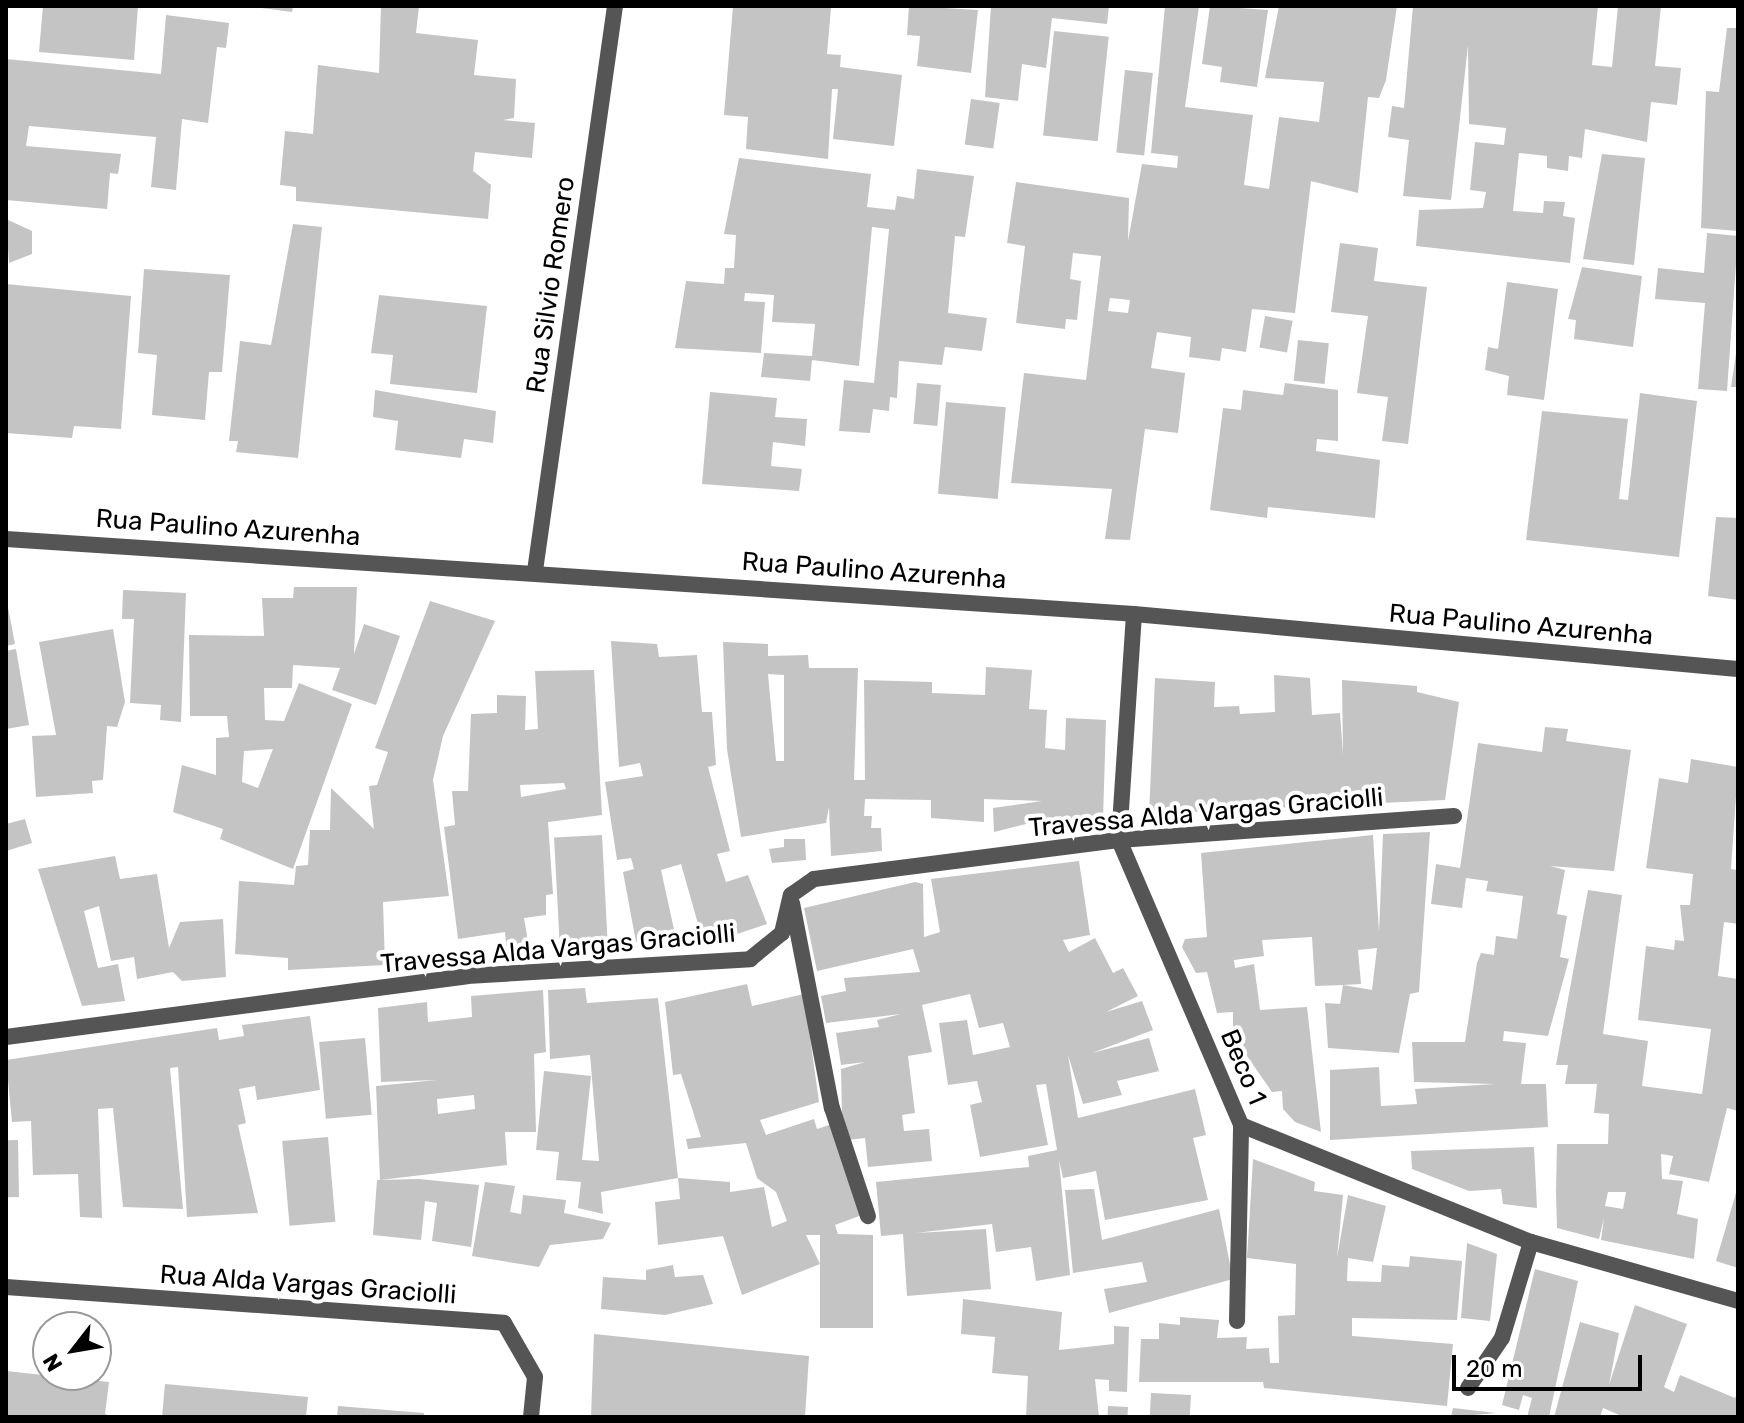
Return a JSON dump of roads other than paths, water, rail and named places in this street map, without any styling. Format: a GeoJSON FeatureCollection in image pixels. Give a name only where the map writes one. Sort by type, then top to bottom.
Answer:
{"type":"FeatureCollection","features":[{"type":"Feature","properties":{"kind":"street","name":"Rua Silvio Romero"},"geometry":{"type":"LineString","coordinates":[[535,571],[615,6]]}},
{"type":"Feature","properties":{"kind":"street","name":"Rua Paulino Azurenha"},"geometry":{"type":"LineString","coordinates":[[6,539],[535,571],[1134,614],[1738,669]]}},
{"type":"Feature","properties":{"kind":"street","name":"Beco 1"},"geometry":{"type":"LineString","coordinates":[[1134,614],[1119,840],[1241,1125],[1531,1242],[1738,1301]]}},
{"type":"Feature","properties":{"kind":"street","name":"Travessa Alda Vargas Graciolli"},"geometry":{"type":"LineString","coordinates":[[6,1037],[467,976],[750,959],[782,933],[791,895],[814,879],[1119,840],[1454,816]]}},
{"type":"Feature","properties":{"kind":"street"},"geometry":{"type":"LineString","coordinates":[[791,895],[832,1108],[868,1216]]}},
{"type":"Feature","properties":{"kind":"street"},"geometry":{"type":"LineString","coordinates":[[1237,1321],[1241,1125]]}},
{"type":"Feature","properties":{"kind":"street"},"geometry":{"type":"LineString","coordinates":[[1468,1388],[1502,1338],[1531,1242]]}},
{"type":"Feature","properties":{"kind":"street","name":"Rua Alda Vargas Graciolli"},"geometry":{"type":"LineString","coordinates":[[6,1287],[504,1323],[535,1377],[531,1417]]}}]}
